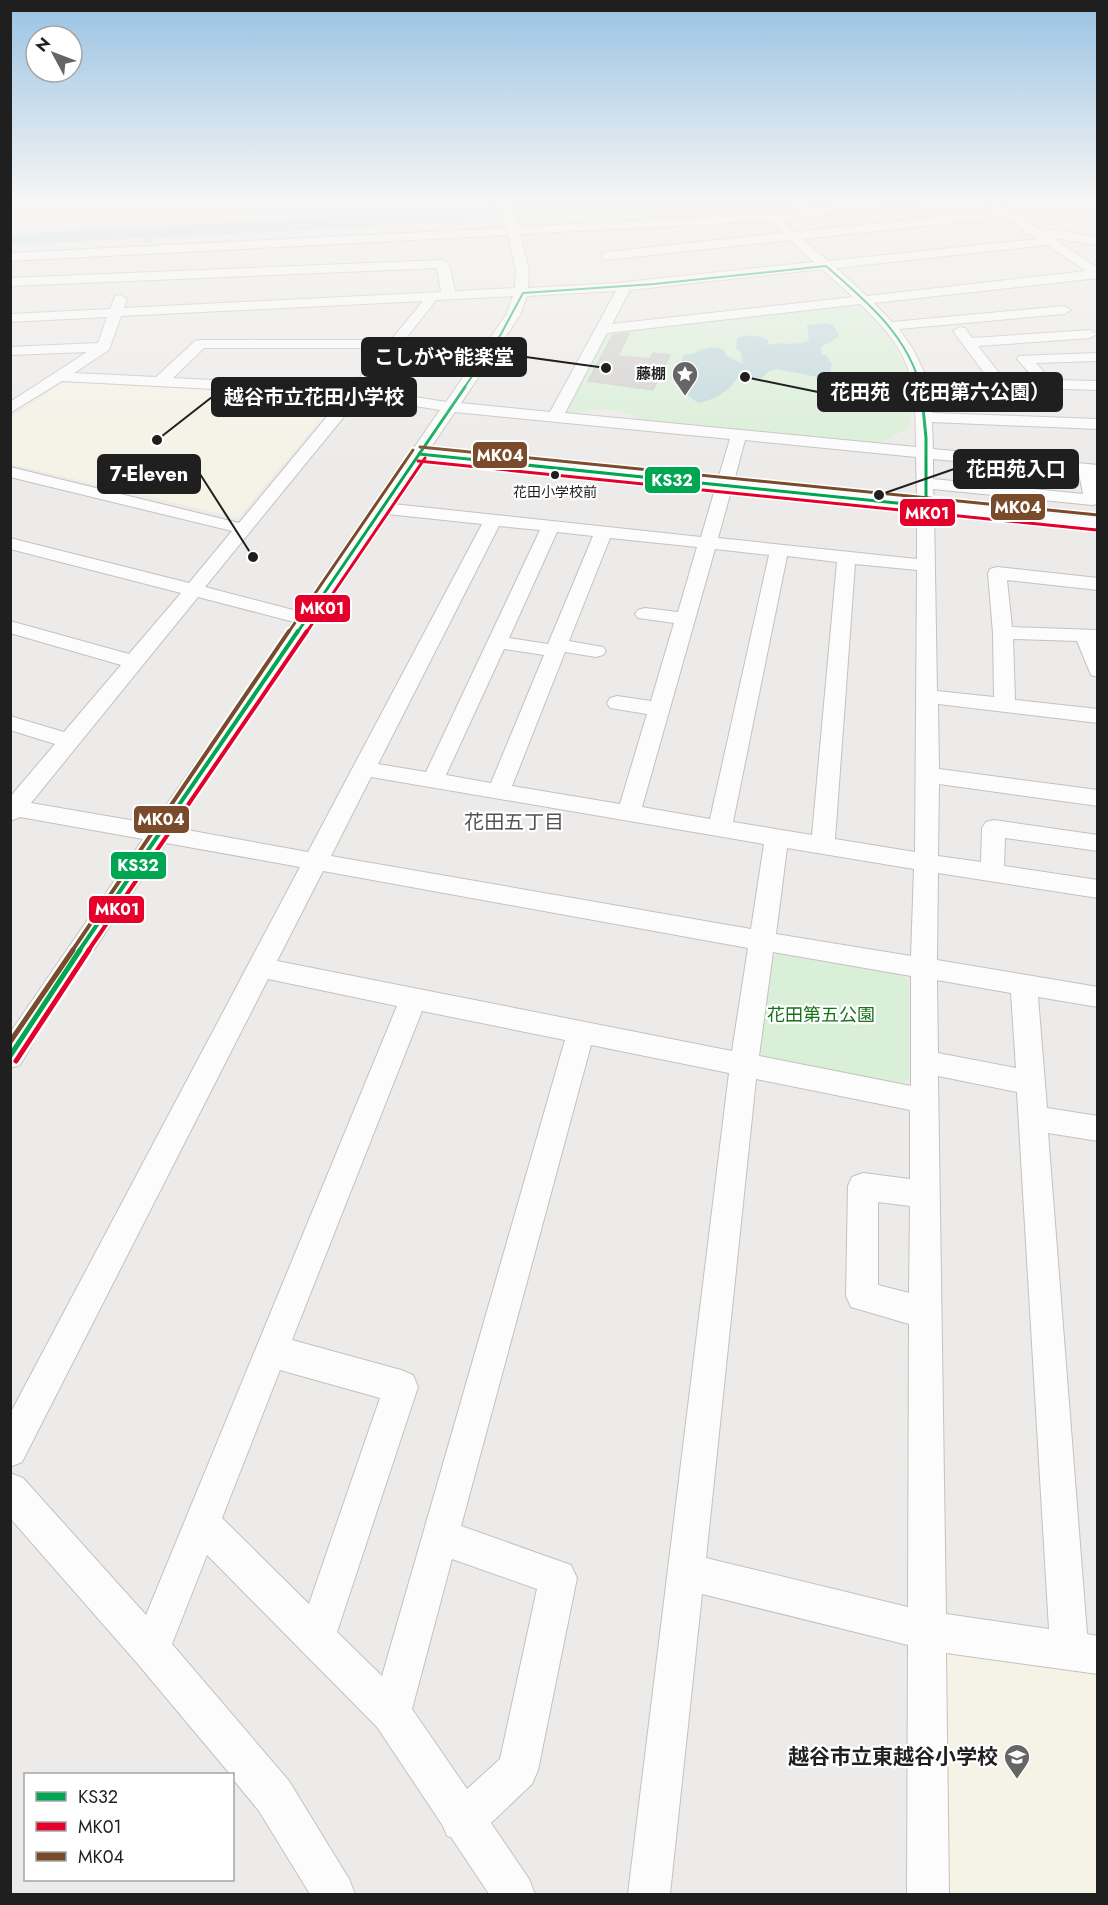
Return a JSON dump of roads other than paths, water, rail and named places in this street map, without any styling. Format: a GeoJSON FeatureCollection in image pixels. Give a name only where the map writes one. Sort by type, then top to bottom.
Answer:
{"type":"FeatureCollection","features":[{"type":"Feature","properties":{"kind":"street"},"geometry":{"type":"LineString","coordinates":[[10,409],[62,377],[104,347],[123,289]]}},
{"type":"Feature","properties":{"kind":"street"},"geometry":{"type":"LineString","coordinates":[[447,289],[449,297]]}},
{"type":"Feature","properties":{"kind":"street"},"geometry":{"type":"LineString","coordinates":[[10,1057],[40,1009],[513,315],[522,289]]}},
{"type":"Feature","properties":{"kind":"street"},"geometry":{"type":"LineString","coordinates":[[10,318],[522,293],[533,289]]}},
{"type":"Feature","properties":{"kind":"street"},"geometry":{"type":"LineString","coordinates":[[555,417],[603,329],[606,289]]}},
{"type":"Feature","properties":{"kind":"street"},"geometry":{"type":"LineString","coordinates":[[815,289],[830,304]]}},
{"type":"Feature","properties":{"kind":"street"},"geometry":{"type":"LineString","coordinates":[[852,289],[891,327],[903,343],[921,380],[924,417],[928,696],[928,863],[924,968],[928,1894]]}},
{"type":"Feature","properties":{"kind":"street"},"geometry":{"type":"LineString","coordinates":[[603,329],[962,289]]}},
{"type":"Feature","properties":{"kind":"street"},"geometry":{"type":"LineString","coordinates":[[1041,289],[1094,340]]}},
{"type":"Feature","properties":{"kind":"street"},"geometry":{"type":"LineString","coordinates":[[13,810],[429,303],[430,298]]}},
{"type":"Feature","properties":{"kind":"street"},"geometry":{"type":"LineString","coordinates":[[891,327],[1064,310]]}},
{"type":"Feature","properties":{"kind":"street"},"geometry":{"type":"LineString","coordinates":[[953,321],[999,383]]}},
{"type":"Feature","properties":{"kind":"street"},"geometry":{"type":"LineString","coordinates":[[969,342],[1094,340]]}},
{"type":"Feature","properties":{"kind":"street"},"geometry":{"type":"LineString","coordinates":[[160,382],[200,344],[394,344]]}},
{"type":"Feature","properties":{"kind":"street"},"geometry":{"type":"LineString","coordinates":[[10,351],[104,347]]}},
{"type":"Feature","properties":{"kind":"street"},"geometry":{"type":"LineString","coordinates":[[1047,384],[1024,358],[1098,357]]}},
{"type":"Feature","properties":{"kind":"street"},"geometry":{"type":"LineString","coordinates":[[62,377],[355,392],[450,407],[1092,469],[1092,500],[925,483]]}},
{"type":"Feature","properties":{"kind":"street"},"geometry":{"type":"LineString","coordinates":[[921,380],[1098,386]]}},
{"type":"Feature","properties":{"kind":"street"},"geometry":{"type":"LineString","coordinates":[[10,397],[28,398]]}},
{"type":"Feature","properties":{"kind":"street"},"geometry":{"type":"LineString","coordinates":[[924,417],[1098,424]]}},
{"type":"Feature","properties":{"kind":"street"},"geometry":{"type":"LineString","coordinates":[[629,813],[738,435]]}},
{"type":"Feature","properties":{"kind":"street"},"geometry":{"type":"LineString","coordinates":[[420,454],[1098,523]]}},
{"type":"Feature","properties":{"kind":"street"},"geometry":{"type":"LineString","coordinates":[[10,472],[244,529]]}},
{"type":"Feature","properties":{"kind":"street"},"geometry":{"type":"LineString","coordinates":[[382,508],[927,566]]}},
{"type":"Feature","properties":{"kind":"street"},"geometry":{"type":"LineString","coordinates":[[10,1450],[494,520]]}},
{"type":"Feature","properties":{"kind":"street"},"geometry":{"type":"LineString","coordinates":[[433,780],[551,526]]}},
{"type":"Feature","properties":{"kind":"street"},"geometry":{"type":"LineString","coordinates":[[499,791],[603,532]]}},
{"type":"Feature","properties":{"kind":"street"},"geometry":{"type":"LineString","coordinates":[[10,543],[306,619]]}},
{"type":"Feature","properties":{"kind":"street"},"geometry":{"type":"LineString","coordinates":[[720,828],[779,550]]}},
{"type":"Feature","properties":{"kind":"street"},"geometry":{"type":"LineString","coordinates":[[823,846],[846,558]]}},
{"type":"Feature","properties":{"kind":"street"},"geometry":{"type":"LineString","coordinates":[[1005,705],[1003,633],[997,573],[1098,584]]}},
{"type":"Feature","properties":{"kind":"street"},"geometry":{"type":"LineString","coordinates":[[645,614],[685,619]]}},
{"type":"Feature","properties":{"kind":"street"},"geometry":{"type":"LineString","coordinates":[[10,627],[134,662]]}},
{"type":"Feature","properties":{"kind":"street"},"geometry":{"type":"LineString","coordinates":[[1003,633],[1091,636],[1098,671]]}},
{"type":"Feature","properties":{"kind":"street"},"geometry":{"type":"LineString","coordinates":[[497,642],[596,651]]}},
{"type":"Feature","properties":{"kind":"street"},"geometry":{"type":"LineString","coordinates":[[928,696],[1098,716]]}},
{"type":"Feature","properties":{"kind":"street"},"geometry":{"type":"LineString","coordinates":[[617,704],[659,710]]}},
{"type":"Feature","properties":{"kind":"street"},"geometry":{"type":"LineString","coordinates":[[10,723],[69,741]]}},
{"type":"Feature","properties":{"kind":"street"},"geometry":{"type":"LineString","coordinates":[[364,769],[823,846],[1098,889]]}},
{"type":"Feature","properties":{"kind":"street"},"geometry":{"type":"LineString","coordinates":[[928,775],[1098,798]]}},
{"type":"Feature","properties":{"kind":"street"},"geometry":{"type":"LineString","coordinates":[[13,810],[160,833],[762,941],[1098,997]]}},
{"type":"Feature","properties":{"kind":"street"},"geometry":{"type":"LineString","coordinates":[[992,873],[994,828],[1098,843]]}},
{"type":"Feature","properties":{"kind":"street"},"geometry":{"type":"LineString","coordinates":[[649,1894],[744,1065],[777,838]]}},
{"type":"Feature","properties":{"kind":"street"},"geometry":{"type":"LineString","coordinates":[[261,968],[926,1101]]}},
{"type":"Feature","properties":{"kind":"street"},"geometry":{"type":"LineString","coordinates":[[686,1572],[928,1631],[1083,1653],[1033,1118],[1024,985]]}},
{"type":"Feature","properties":{"kind":"street"},"geometry":{"type":"LineString","coordinates":[[151,1649],[413,999]]}},
{"type":"Feature","properties":{"kind":"street"},"geometry":{"type":"LineString","coordinates":[[391,1713],[581,1032]]}},
{"type":"Feature","properties":{"kind":"street"},"geometry":{"type":"LineString","coordinates":[[926,1062],[1030,1083]]}},
{"type":"Feature","properties":{"kind":"street"},"geometry":{"type":"LineString","coordinates":[[1033,1118],[1098,1129]]}},
{"type":"Feature","properties":{"kind":"street"},"geometry":{"type":"LineString","coordinates":[[926,1195],[863,1186],[862,1296],[927,1313]]}},
{"type":"Feature","properties":{"kind":"street"},"geometry":{"type":"LineString","coordinates":[[271,1351],[401,1387],[316,1639]]}},
{"type":"Feature","properties":{"kind":"street"},"geometry":{"type":"LineString","coordinates":[[10,1491],[151,1649],[274,1796],[334,1894]]}},
{"type":"Feature","properties":{"kind":"street"},"geometry":{"type":"LineString","coordinates":[[201,1524],[391,1713],[462,1821],[514,1894]]}},
{"type":"Feature","properties":{"kind":"street"},"geometry":{"type":"LineString","coordinates":[[440,1538],[558,1578],[518,1770],[462,1821]]}},
{"type":"Feature","properties":{"kind":"water"},"geometry":{"type":"Polygon","coordinates":[[[826,323],[834,325],[839,337],[821,347],[822,355],[826,355],[832,364],[828,379],[776,369],[758,380],[739,374],[732,385],[717,397],[704,402],[698,403],[682,391],[694,383],[696,378],[680,363],[685,354],[689,355],[710,347],[717,348],[724,350],[727,356],[743,364],[741,353],[736,348],[737,338],[761,337],[769,340],[767,345],[800,343],[809,340],[807,325],[826,323]]]}},
{"type":"Feature","properties":{"kind":"place","name":"こしがや能楽堂"},"geometry":{"type":"Point","coordinates":[606,368]}},
{"type":"Feature","properties":{"kind":"place","name":"花田苑（花田第六公園）"},"geometry":{"type":"Point","coordinates":[745,377]}},
{"type":"Feature","properties":{"kind":"place","name":"藤棚"},"geometry":{"type":"Point","coordinates":[685,397]}},
{"type":"Feature","properties":{"kind":"place","name":"越谷市立花田小学校"},"geometry":{"type":"Point","coordinates":[157,440]}},
{"type":"Feature","properties":{"kind":"place","name":"花田小学校前"},"geometry":{"type":"Point","coordinates":[555,475]}},
{"type":"Feature","properties":{"kind":"place","name":"花田苑入口"},"geometry":{"type":"Point","coordinates":[879,495]}},
{"type":"Feature","properties":{"kind":"place","name":"7-Eleven"},"geometry":{"type":"Point","coordinates":[253,557]}},
{"type":"Feature","properties":{"kind":"place","name":"越谷市立東越谷小学校"},"geometry":{"type":"Point","coordinates":[1017,1780]}},
{"type":"Feature","properties":{"kind":"district","name":"花田五丁目"},"geometry":{"type":"Point","coordinates":[514,822]}},
{"type":"Feature","properties":{"kind":"park label","name":"花田第五公園"},"geometry":{"type":"Point","coordinates":[821,1015]}}]}
